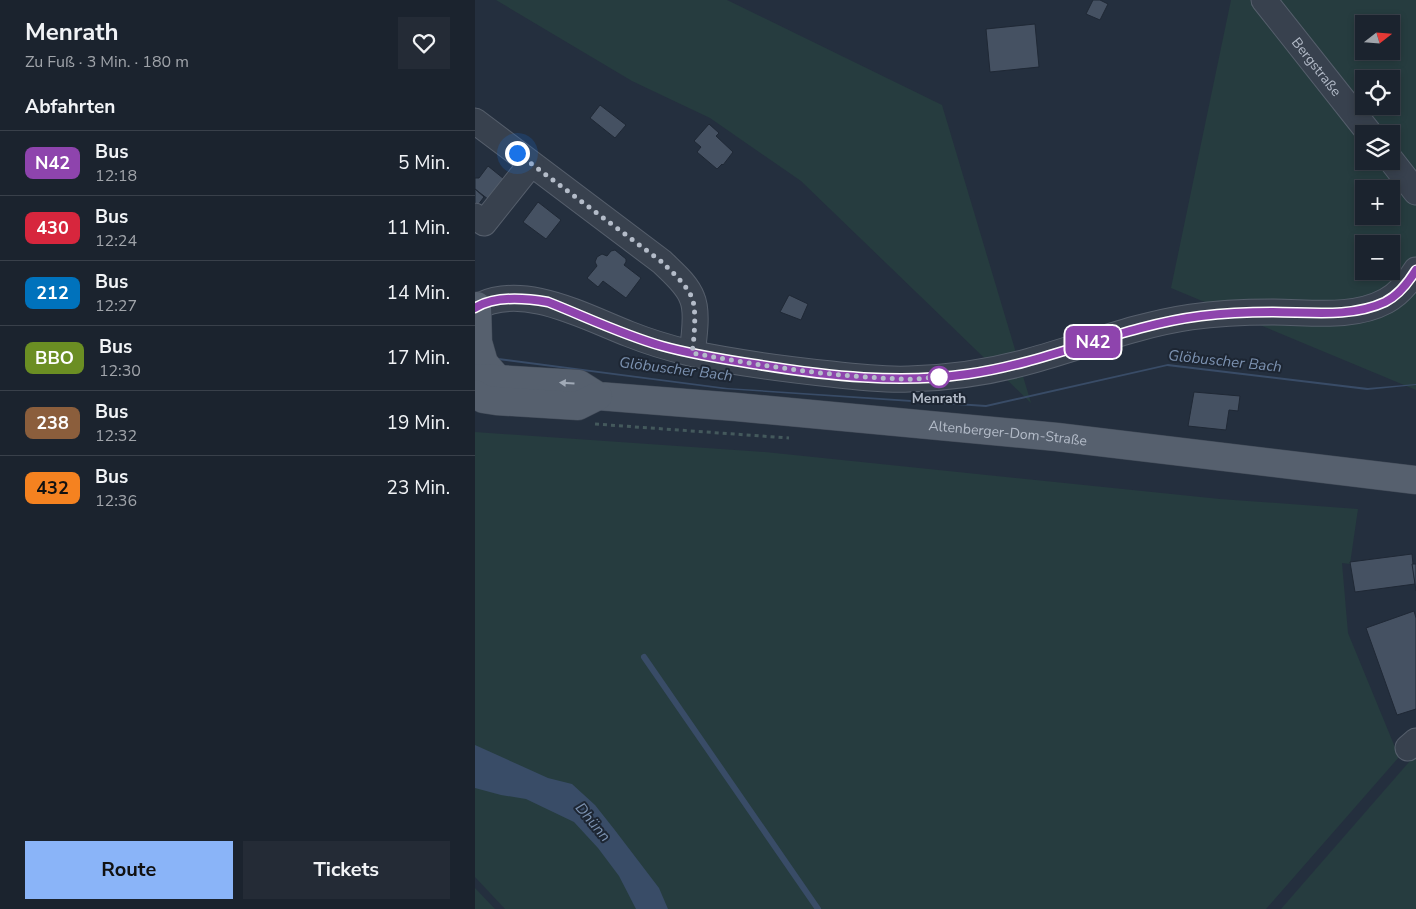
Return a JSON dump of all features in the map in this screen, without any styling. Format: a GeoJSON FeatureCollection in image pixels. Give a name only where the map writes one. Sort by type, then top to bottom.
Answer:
{"type":"FeatureCollection","features":[{"type":"Feature","properties":{"kind":"main road"},"geometry":{"type":"LineString","coordinates":[[476,307],[478,342],[485,363],[487,380]]}},
{"type":"Feature","properties":{"kind":"main road","name":"Altenberger-Dom-Straße"},"geometry":{"type":"LineString","coordinates":[[487,380],[579,384],[598,396],[1057,437],[1416,480]]}},
{"type":"Feature","properties":{"kind":"main road","name":"Altenberger-Dom-Straße"},"geometry":{"type":"LineString","coordinates":[[475,394],[483,399],[496,401],[578,406],[598,396]]}},
{"type":"Feature","properties":{"kind":"street","name":"Bergstraße"},"geometry":{"type":"LineString","coordinates":[[1265,0],[1363,125]]}},
{"type":"Feature","properties":{"kind":"street"},"geometry":{"type":"LineString","coordinates":[[475,122],[662,262],[679,279],[693,298],[695,329],[692,353]]}},
{"type":"Feature","properties":{"kind":"street"},"geometry":{"type":"LineString","coordinates":[[475,216],[484,223],[531,164]]}},
{"type":"Feature","properties":{"kind":"street"},"geometry":{"type":"LineString","coordinates":[[1399,170],[1416,192]]}},
{"type":"Feature","properties":{"kind":"street"},"geometry":{"type":"LineString","coordinates":[[476,307],[488,302],[507,299],[530,299],[548,302],[633,336],[662,346],[692,353],[794,370],[907,379],[967,374],[1028,362],[1135,330],[1189,318],[1234,312],[1332,312],[1361,310],[1386,301],[1407,285],[1416,270]]}},
{"type":"Feature","properties":{"kind":"path"},"geometry":{"type":"LineString","coordinates":[[587,424],[798,439]]}},
{"type":"Feature","properties":{"kind":"green space"},"geometry":{"type":"Polygon","coordinates":[[[496,0],[727,0],[942,105],[1031,403],[801,181],[710,118],[632,81],[496,0]]]}},
{"type":"Feature","properties":{"kind":"green space"},"geometry":{"type":"Polygon","coordinates":[[[1231,0],[1416,0],[1416,390],[1171,288],[1231,0]]]}},
{"type":"Feature","properties":{"kind":"green space"},"geometry":{"type":"Polygon","coordinates":[[[475,432],[765,452],[1220,499],[1358,509],[1350,564],[1342,563],[1348,633],[1399,757],[1266,909],[505,909],[475,877],[475,432]]]}},
{"type":"Feature","properties":{"kind":"green space"},"geometry":{"type":"Polygon","coordinates":[[[1416,754],[1416,909],[1281,909],[1416,754]]]}},
{"type":"Feature","properties":{"kind":"green space"},"geometry":{"type":"Polygon","coordinates":[[[475,888],[495,909],[475,909],[475,888]]]}},
{"type":"Feature","properties":{"kind":"water","name":"Glöbuscher Bach"},"geometry":{"type":"Polygon","coordinates":[[[475,355],[728,388],[986,405],[1168,364],[1368,388],[1416,385],[1367,390],[1167,366],[986,407],[723,389],[475,357],[475,355]]]}},
{"type":"Feature","properties":{"kind":"water","name":"Dhünn"},"geometry":{"type":"Polygon","coordinates":[[[475,745],[548,778],[572,784],[595,805],[614,829],[659,888],[668,909],[636,909],[619,876],[598,848],[574,822],[526,799],[475,788],[475,745]]]}},
{"type":"Feature","properties":{"kind":"building"},"geometry":{"type":"Polygon","coordinates":[[[1093,0],[1100,0],[1108,4],[1100,20],[1086,14],[1093,0]]]}},
{"type":"Feature","properties":{"kind":"building"},"geometry":{"type":"Polygon","coordinates":[[[1035,24],[1039,67],[990,72],[986,29],[1035,24]]]}},
{"type":"Feature","properties":{"kind":"building"},"geometry":{"type":"Polygon","coordinates":[[[600,105],[626,125],[615,138],[590,118],[600,105]]]}},
{"type":"Feature","properties":{"kind":"building"},"geometry":{"type":"Polygon","coordinates":[[[709,124],[719,133],[716,136],[733,152],[723,165],[717,169],[697,152],[701,147],[694,141],[709,124]]]}},
{"type":"Feature","properties":{"kind":"building"},"geometry":{"type":"Polygon","coordinates":[[[488,166],[509,183],[493,203],[475,189],[475,178],[479,178],[488,166]]]}},
{"type":"Feature","properties":{"kind":"building"},"geometry":{"type":"Polygon","coordinates":[[[475,189],[484,197],[478,205],[475,202],[475,189]]]}},
{"type":"Feature","properties":{"kind":"building"},"geometry":{"type":"Polygon","coordinates":[[[538,202],[561,220],[546,239],[523,222],[538,202]]]}},
{"type":"Feature","properties":{"kind":"building"},"geometry":{"type":"Polygon","coordinates":[[[615,250],[626,259],[624,265],[641,278],[626,298],[603,281],[598,287],[587,278],[597,266],[595,262],[597,257],[602,254],[607,256],[611,251],[615,250]]]}},
{"type":"Feature","properties":{"kind":"building"},"geometry":{"type":"Polygon","coordinates":[[[789,295],[808,304],[801,320],[780,312],[789,295]]]}},
{"type":"Feature","properties":{"kind":"building"},"geometry":{"type":"Polygon","coordinates":[[[1194,392],[1240,396],[1238,411],[1229,410],[1226,430],[1188,426],[1194,392]]]}},
{"type":"Feature","properties":{"kind":"building"},"geometry":{"type":"Polygon","coordinates":[[[1412,554],[1415,584],[1355,592],[1350,562],[1412,554]]]}},
{"type":"Feature","properties":{"kind":"building"},"geometry":{"type":"Polygon","coordinates":[[[1412,564],[1416,564],[1416,591],[1415,584],[1412,564]]]}},
{"type":"Feature","properties":{"kind":"building"},"geometry":{"type":"Polygon","coordinates":[[[1414,611],[1416,618],[1416,709],[1397,715],[1366,628],[1414,611]]]}},
{"type":"Feature","properties":{"kind":"waterway"},"geometry":{"type":"LineString","coordinates":[[644,657],[818,909]]}},
{"type":"Feature","properties":{"kind":"bus line","name":"N42"},"geometry":{"type":"LineString","coordinates":[[475,308],[488,302],[507,299],[530,299],[548,302],[662,346],[692,353],[794,370],[907,379],[967,374],[1028,362],[1135,330],[1189,318],[1234,312],[1332,312],[1361,310],[1386,301],[1407,285],[1416,270]]}},
{"type":"Feature","properties":{"kind":"place","name":"Menrath"},"geometry":{"type":"Point","coordinates":[939,377]}},
{"type":"Feature","properties":{"kind":"route"},"geometry":{"type":"LineString","coordinates":[[517,153],[662,262],[679,279],[693,298],[695,329],[692,353],[794,370],[851,376],[907,379],[939,377]]}}]}
